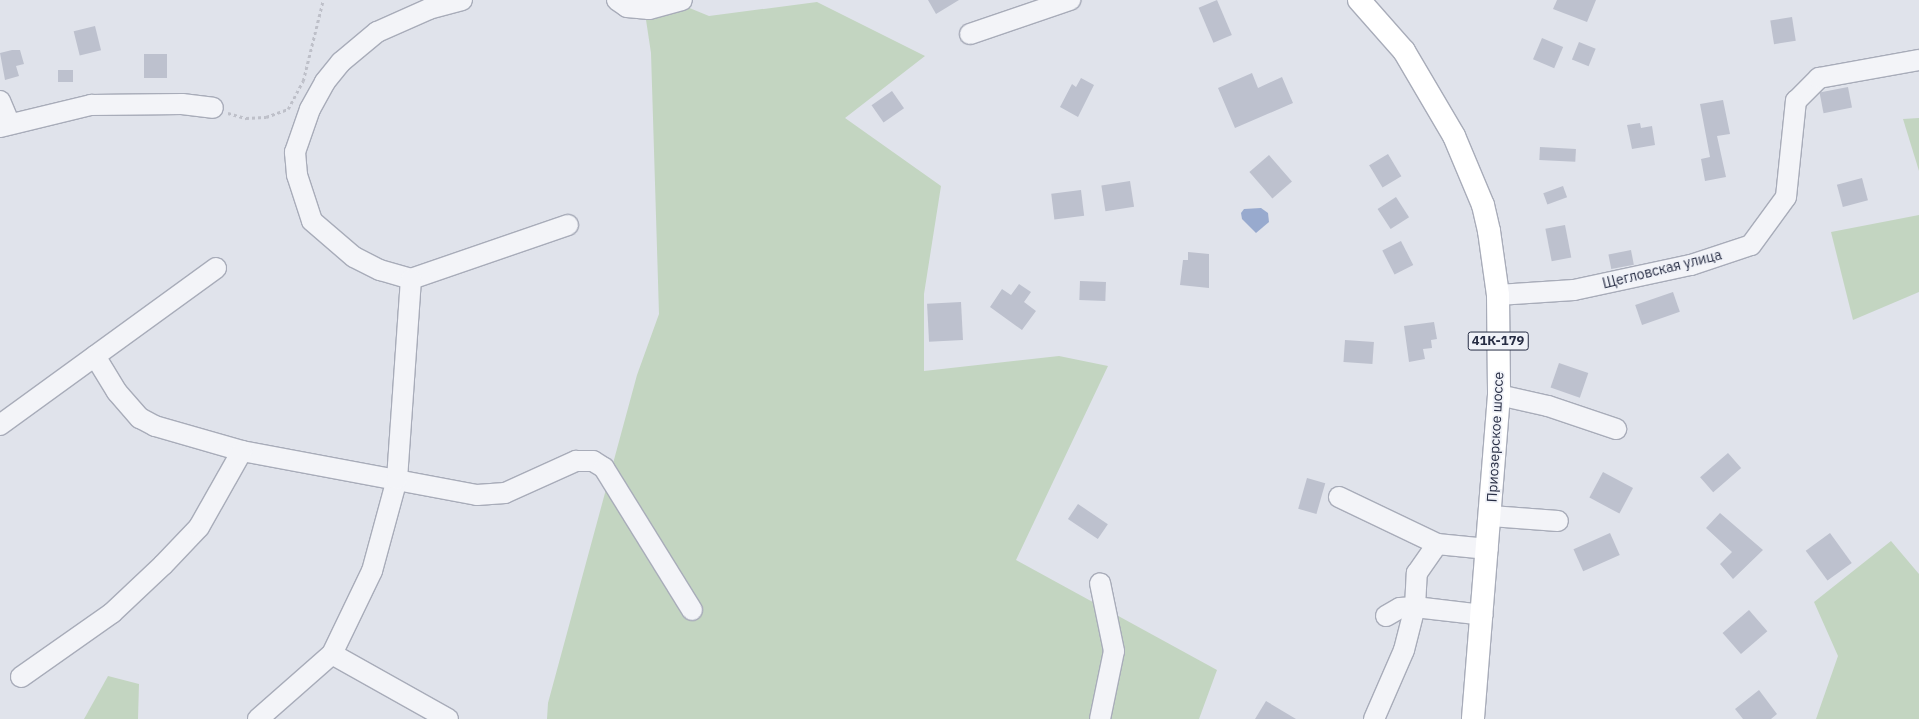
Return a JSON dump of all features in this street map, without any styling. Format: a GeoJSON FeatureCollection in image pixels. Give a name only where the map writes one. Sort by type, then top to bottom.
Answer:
{"type":"FeatureCollection","features":[{"type":"Feature","properties":{"kind":"main road","name":"Приозерское шоссе"},"geometry":{"type":"LineString","coordinates":[[1359,0],[1404,51],[1454,136],[1483,205],[1498,295],[1499,394],[1491,516],[1473,719]]}},
{"type":"Feature","properties":{"kind":"street"},"geometry":{"type":"LineString","coordinates":[[462,0],[429,9],[377,32],[341,62],[310,109],[296,152],[297,175],[312,221],[354,257],[380,270],[411,279],[568,225]]}},
{"type":"Feature","properties":{"kind":"street"},"geometry":{"type":"LineString","coordinates":[[617,0],[627,7],[648,9],[682,0]]}},
{"type":"Feature","properties":{"kind":"street"},"geometry":{"type":"LineString","coordinates":[[970,34],[1070,0]]}},
{"type":"Feature","properties":{"kind":"street","name":"Щегловская улица"},"geometry":{"type":"LineString","coordinates":[[1498,295],[1574,290],[1691,265],[1751,245],[1786,197],[1796,101],[1819,78],[1919,60]]}},
{"type":"Feature","properties":{"kind":"street"},"geometry":{"type":"LineString","coordinates":[[0,101],[4,125],[91,105],[182,104],[213,108]]}},
{"type":"Feature","properties":{"kind":"street"},"geometry":{"type":"LineString","coordinates":[[0,425],[216,268]]}},
{"type":"Feature","properties":{"kind":"street"},"geometry":{"type":"LineString","coordinates":[[258,719],[332,654],[372,571],[397,479],[411,279]]}},
{"type":"Feature","properties":{"kind":"street"},"geometry":{"type":"LineString","coordinates":[[95,356],[117,392],[140,418],[155,426],[242,451],[397,479],[454,493],[505,493],[576,461],[593,461],[604,468],[692,610]]}},
{"type":"Feature","properties":{"kind":"street"},"geometry":{"type":"LineString","coordinates":[[1499,394],[1548,406],[1616,430]]}},
{"type":"Feature","properties":{"kind":"street"},"geometry":{"type":"LineString","coordinates":[[21,677],[112,613],[163,565],[198,526],[242,451]]}},
{"type":"Feature","properties":{"kind":"street"},"geometry":{"type":"LineString","coordinates":[[1339,497],[1437,544],[1488,549]]}},
{"type":"Feature","properties":{"kind":"street"},"geometry":{"type":"LineString","coordinates":[[1491,516],[1558,521]]}},
{"type":"Feature","properties":{"kind":"street"},"geometry":{"type":"LineString","coordinates":[[1374,719],[1404,650],[1415,607],[1417,573],[1437,544]]}},
{"type":"Feature","properties":{"kind":"street"},"geometry":{"type":"LineString","coordinates":[[1100,583],[1114,651],[1100,719]]}},
{"type":"Feature","properties":{"kind":"street"},"geometry":{"type":"LineString","coordinates":[[1386,616],[1400,608],[1415,607],[1483,615]]}},
{"type":"Feature","properties":{"kind":"street"},"geometry":{"type":"LineString","coordinates":[[332,654],[448,719]]}},
{"type":"Feature","properties":{"kind":"path"},"geometry":{"type":"LineString","coordinates":[[213,108],[246,118],[266,117],[288,109],[303,81],[323,0]]}},
{"type":"Feature","properties":{"kind":"green space"},"geometry":{"type":"Polygon","coordinates":[[[643,0],[670,0],[709,16],[817,2],[925,56],[845,118],[941,186],[924,294],[924,371],[1059,356],[1108,366],[1016,560],[1217,670],[1199,719],[547,719],[548,703],[637,375],[659,314],[651,53],[643,0]]]}},
{"type":"Feature","properties":{"kind":"green space"},"geometry":{"type":"Polygon","coordinates":[[[1919,118],[1919,171],[1903,119],[1919,118]]]}},
{"type":"Feature","properties":{"kind":"green space"},"geometry":{"type":"Polygon","coordinates":[[[1919,215],[1919,292],[1853,320],[1831,232],[1919,215]]]}},
{"type":"Feature","properties":{"kind":"green space"},"geometry":{"type":"Polygon","coordinates":[[[1891,541],[1919,574],[1919,719],[1816,719],[1838,656],[1814,602],[1891,541]]]}},
{"type":"Feature","properties":{"kind":"green space"},"geometry":{"type":"Polygon","coordinates":[[[108,676],[139,684],[138,719],[84,719],[108,676]]]}},
{"type":"Feature","properties":{"kind":"water"},"geometry":{"type":"Polygon","coordinates":[[[1261,208],[1268,213],[1269,222],[1256,233],[1242,219],[1241,213],[1244,209],[1261,208]]]}},
{"type":"Feature","properties":{"kind":"building"},"geometry":{"type":"Polygon","coordinates":[[[928,0],[959,0],[936,14],[928,0]]]}},
{"type":"Feature","properties":{"kind":"building"},"geometry":{"type":"Polygon","coordinates":[[[1217,0],[1232,35],[1213,43],[1199,8],[1217,0]]]}},
{"type":"Feature","properties":{"kind":"building"},"geometry":{"type":"Polygon","coordinates":[[[1557,0],[1596,0],[1587,22],[1553,9],[1557,0]]]}},
{"type":"Feature","properties":{"kind":"building"},"geometry":{"type":"Polygon","coordinates":[[[1792,17],[1796,41],[1774,44],[1770,20],[1792,17]]]}},
{"type":"Feature","properties":{"kind":"building"},"geometry":{"type":"Polygon","coordinates":[[[95,26],[101,50],[80,56],[74,31],[95,26]]]}},
{"type":"Feature","properties":{"kind":"building"},"geometry":{"type":"Polygon","coordinates":[[[1542,38],[1563,47],[1554,68],[1533,59],[1542,38]]]}},
{"type":"Feature","properties":{"kind":"building"},"geometry":{"type":"Polygon","coordinates":[[[1579,42],[1596,49],[1589,66],[1572,60],[1579,42]]]}},
{"type":"Feature","properties":{"kind":"building"},"geometry":{"type":"Polygon","coordinates":[[[20,50],[24,64],[16,66],[19,76],[5,80],[0,53],[20,50]]]}},
{"type":"Feature","properties":{"kind":"building"},"geometry":{"type":"Polygon","coordinates":[[[144,54],[167,54],[167,78],[144,78],[144,54]]]}},
{"type":"Feature","properties":{"kind":"building"},"geometry":{"type":"Polygon","coordinates":[[[58,70],[73,70],[73,82],[58,82],[58,70]]]}},
{"type":"Feature","properties":{"kind":"building"},"geometry":{"type":"Polygon","coordinates":[[[1252,73],[1258,88],[1282,77],[1293,103],[1235,128],[1218,88],[1252,73]]]}},
{"type":"Feature","properties":{"kind":"building"},"geometry":{"type":"Polygon","coordinates":[[[1081,78],[1094,85],[1078,117],[1060,107],[1072,84],[1076,87],[1081,78]]]}},
{"type":"Feature","properties":{"kind":"building"},"geometry":{"type":"Polygon","coordinates":[[[1848,87],[1852,108],[1824,113],[1820,93],[1848,87]]]}},
{"type":"Feature","properties":{"kind":"building"},"geometry":{"type":"Polygon","coordinates":[[[892,91],[904,108],[884,123],[872,105],[892,91]]]}},
{"type":"Feature","properties":{"kind":"building"},"geometry":{"type":"Polygon","coordinates":[[[1723,100],[1730,134],[1717,136],[1726,177],[1705,181],[1701,159],[1710,157],[1700,104],[1723,100]]]}},
{"type":"Feature","properties":{"kind":"building"},"geometry":{"type":"Polygon","coordinates":[[[1640,123],[1641,128],[1652,126],[1655,145],[1632,149],[1627,125],[1640,123]]]}},
{"type":"Feature","properties":{"kind":"building"},"geometry":{"type":"Polygon","coordinates":[[[1540,147],[1576,149],[1575,162],[1539,160],[1540,147]]]}},
{"type":"Feature","properties":{"kind":"building"},"geometry":{"type":"Polygon","coordinates":[[[1388,154],[1401,176],[1383,188],[1369,165],[1388,154]]]}},
{"type":"Feature","properties":{"kind":"building"},"geometry":{"type":"Polygon","coordinates":[[[1269,155],[1292,181],[1272,198],[1249,172],[1269,155]]]}},
{"type":"Feature","properties":{"kind":"building"},"geometry":{"type":"Polygon","coordinates":[[[1862,178],[1868,200],[1843,207],[1837,185],[1862,178]]]}},
{"type":"Feature","properties":{"kind":"building"},"geometry":{"type":"Polygon","coordinates":[[[1130,181],[1134,207],[1105,211],[1101,186],[1130,181]]]}},
{"type":"Feature","properties":{"kind":"building"},"geometry":{"type":"Polygon","coordinates":[[[1563,186],[1567,197],[1547,204],[1543,193],[1563,186]]]}},
{"type":"Feature","properties":{"kind":"building"},"geometry":{"type":"Polygon","coordinates":[[[1081,190],[1084,216],[1054,219],[1051,194],[1081,190]]]}},
{"type":"Feature","properties":{"kind":"building"},"geometry":{"type":"Polygon","coordinates":[[[1396,197],[1409,217],[1391,229],[1378,209],[1396,197]]]}},
{"type":"Feature","properties":{"kind":"building"},"geometry":{"type":"Polygon","coordinates":[[[1565,225],[1571,257],[1552,261],[1545,229],[1565,225]]]}},
{"type":"Feature","properties":{"kind":"building"},"geometry":{"type":"Polygon","coordinates":[[[1401,241],[1413,265],[1395,275],[1382,251],[1401,241]]]}},
{"type":"Feature","properties":{"kind":"building"},"geometry":{"type":"Polygon","coordinates":[[[1631,250],[1634,265],[1611,269],[1608,254],[1631,250]]]}},
{"type":"Feature","properties":{"kind":"building"},"geometry":{"type":"Polygon","coordinates":[[[1188,252],[1209,254],[1209,288],[1180,285],[1183,260],[1188,260],[1188,252]]]}},
{"type":"Feature","properties":{"kind":"building"},"geometry":{"type":"Polygon","coordinates":[[[1080,281],[1106,282],[1105,301],[1079,300],[1080,281]]]}},
{"type":"Feature","properties":{"kind":"building"},"geometry":{"type":"Polygon","coordinates":[[[1019,284],[1031,292],[1024,302],[1036,311],[1022,330],[990,307],[1002,289],[1011,295],[1019,284]]]}},
{"type":"Feature","properties":{"kind":"building"},"geometry":{"type":"Polygon","coordinates":[[[1673,292],[1680,312],[1642,325],[1635,305],[1673,292]]]}},
{"type":"Feature","properties":{"kind":"building"},"geometry":{"type":"Polygon","coordinates":[[[961,302],[963,340],[929,342],[927,304],[961,302]]]}},
{"type":"Feature","properties":{"kind":"building"},"geometry":{"type":"Polygon","coordinates":[[[1434,322],[1437,339],[1431,340],[1432,348],[1423,349],[1425,359],[1409,362],[1404,326],[1434,322]]]}},
{"type":"Feature","properties":{"kind":"building"},"geometry":{"type":"Polygon","coordinates":[[[1345,340],[1374,342],[1372,364],[1343,362],[1345,340]]]}},
{"type":"Feature","properties":{"kind":"building"},"geometry":{"type":"Polygon","coordinates":[[[1559,363],[1588,373],[1580,398],[1551,388],[1559,363]]]}},
{"type":"Feature","properties":{"kind":"building"},"geometry":{"type":"Polygon","coordinates":[[[1728,453],[1741,468],[1713,492],[1700,477],[1728,453]]]}},
{"type":"Feature","properties":{"kind":"building"},"geometry":{"type":"Polygon","coordinates":[[[1603,472],[1633,488],[1619,514],[1589,498],[1603,472]]]}},
{"type":"Feature","properties":{"kind":"building"},"geometry":{"type":"Polygon","coordinates":[[[1307,478],[1325,483],[1316,514],[1298,509],[1307,478]]]}},
{"type":"Feature","properties":{"kind":"building"},"geometry":{"type":"Polygon","coordinates":[[[1078,504],[1108,524],[1098,539],[1068,519],[1078,504]]]}},
{"type":"Feature","properties":{"kind":"building"},"geometry":{"type":"Polygon","coordinates":[[[1720,513],[1763,550],[1733,579],[1720,564],[1732,552],[1706,528],[1720,513]]]}},
{"type":"Feature","properties":{"kind":"building"},"geometry":{"type":"Polygon","coordinates":[[[1610,533],[1620,555],[1583,571],[1573,549],[1610,533]]]}},
{"type":"Feature","properties":{"kind":"building"},"geometry":{"type":"Polygon","coordinates":[[[1830,533],[1852,563],[1827,581],[1806,551],[1830,533]]]}},
{"type":"Feature","properties":{"kind":"building"},"geometry":{"type":"Polygon","coordinates":[[[1749,610],[1767,631],[1741,654],[1723,633],[1749,610]]]}},
{"type":"Feature","properties":{"kind":"building"},"geometry":{"type":"Polygon","coordinates":[[[1759,690],[1777,714],[1771,719],[1743,719],[1735,709],[1759,690]]]}},
{"type":"Feature","properties":{"kind":"building"},"geometry":{"type":"Polygon","coordinates":[[[1266,701],[1296,719],[1255,719],[1266,701]]]}}]}
